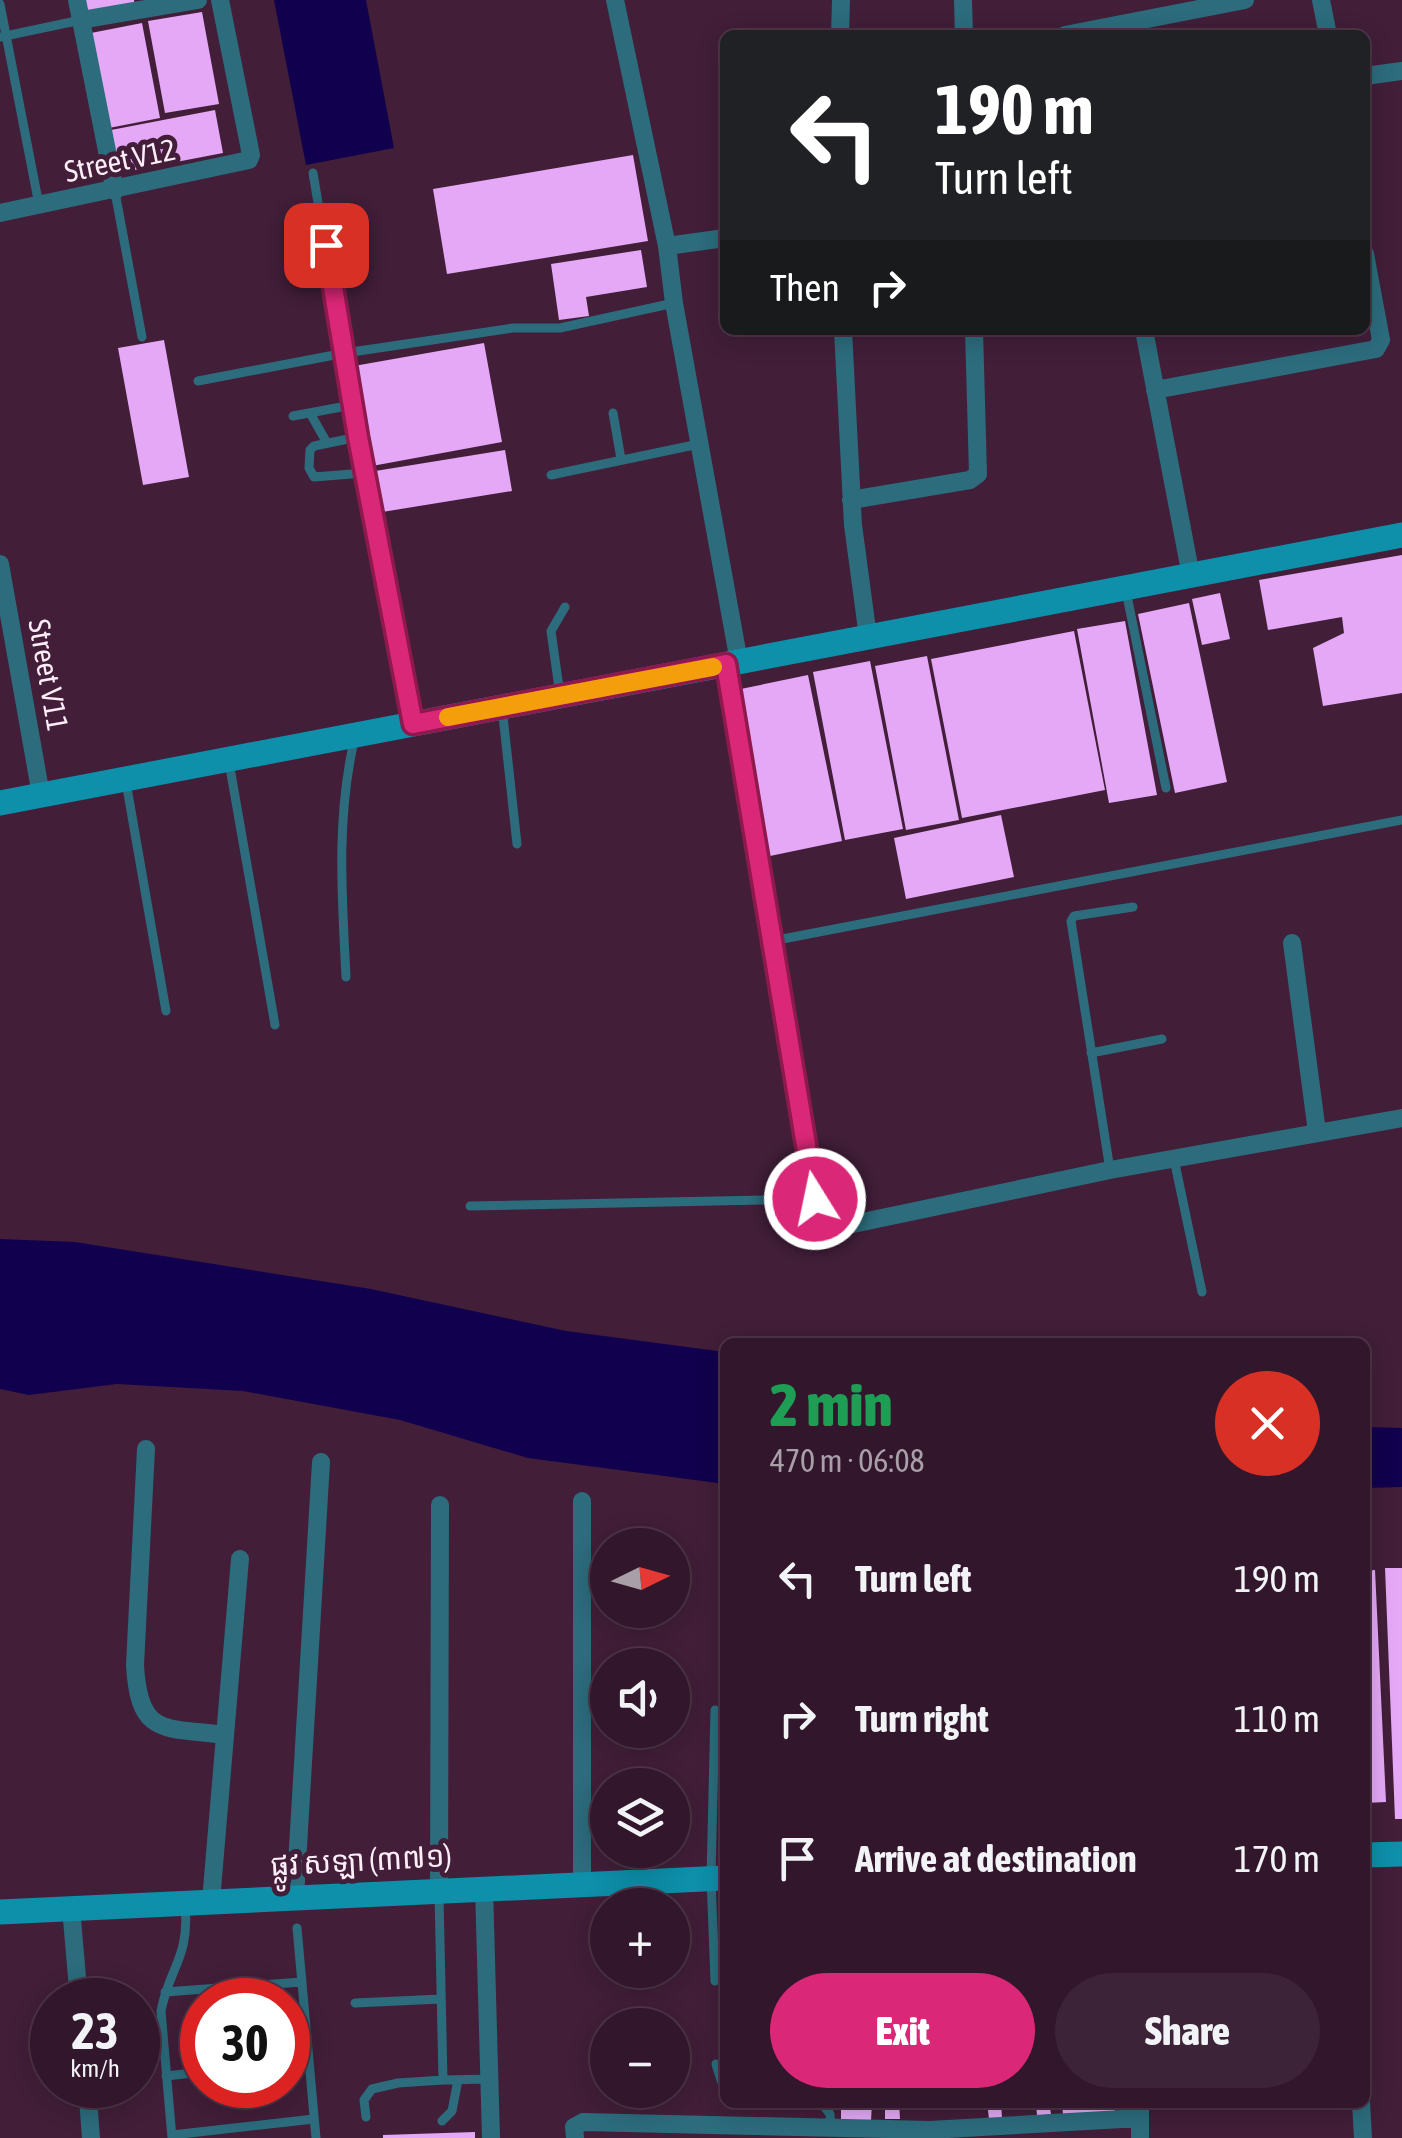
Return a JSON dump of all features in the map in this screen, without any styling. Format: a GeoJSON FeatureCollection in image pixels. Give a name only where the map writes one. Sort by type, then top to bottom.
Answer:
{"type":"FeatureCollection","features":[{"type":"Feature","properties":{"kind":"street"},"geometry":{"type":"LineString","coordinates":[[77,0],[115,190]]}},
{"type":"Feature","properties":{"kind":"street"},"geometry":{"type":"LineString","coordinates":[[80,20],[198,0]]}},
{"type":"Feature","properties":{"kind":"street","name":"Street V12"},"geometry":{"type":"LineString","coordinates":[[0,212],[249,160],[251,154],[220,0]]}},
{"type":"Feature","properties":{"kind":"street"},"geometry":{"type":"LineString","coordinates":[[616,0],[667,246],[772,941],[815,1199],[823,1212],[836,1221],[853,1224],[1110,1170],[1402,1118]]}},
{"type":"Feature","properties":{"kind":"street"},"geometry":{"type":"LineString","coordinates":[[840,30],[841,0]]}},
{"type":"Feature","properties":{"kind":"street"},"geometry":{"type":"LineString","coordinates":[[963,0],[964,30]]}},
{"type":"Feature","properties":{"kind":"street"},"geometry":{"type":"LineString","coordinates":[[1083,30],[1153,9],[1245,0]]}},
{"type":"Feature","properties":{"kind":"street"},"geometry":{"type":"LineString","coordinates":[[1322,0],[1327,30]]}},
{"type":"Feature","properties":{"kind":"street"},"geometry":{"type":"LineString","coordinates":[[1370,75],[1402,72]]}},
{"type":"Feature","properties":{"kind":"street"},"geometry":{"type":"LineString","coordinates":[[667,246],[720,239]]}},
{"type":"Feature","properties":{"kind":"street"},"geometry":{"type":"LineString","coordinates":[[1155,390],[1376,350],[1381,340],[1370,281]]}},
{"type":"Feature","properties":{"kind":"street"},"geometry":{"type":"LineString","coordinates":[[843,335],[851,500],[868,637]]}},
{"type":"Feature","properties":{"kind":"street"},"geometry":{"type":"LineString","coordinates":[[851,500],[970,480],[978,474],[974,335]]}},
{"type":"Feature","properties":{"kind":"street"},"geometry":{"type":"LineString","coordinates":[[1145,335],[1190,576]]}},
{"type":"Feature","properties":{"kind":"street"},"geometry":{"type":"LineString","coordinates":[[0,802],[1402,535]]}},
{"type":"Feature","properties":{"kind":"street","name":"Street V11"},"geometry":{"type":"LineString","coordinates":[[0,568],[41,795]]}},
{"type":"Feature","properties":{"kind":"street"},"geometry":{"type":"LineString","coordinates":[[1292,943],[1317,1132]]}},
{"type":"Feature","properties":{"kind":"street"},"geometry":{"type":"LineString","coordinates":[[146,1449],[135,1665],[137,1694],[143,1712],[155,1723],[225,1734]]}},
{"type":"Feature","properties":{"kind":"street"},"geometry":{"type":"LineString","coordinates":[[295,1897],[321,1462]]}},
{"type":"Feature","properties":{"kind":"street"},"geometry":{"type":"LineString","coordinates":[[582,1501],[582,1883]]}},
{"type":"Feature","properties":{"kind":"street"},"geometry":{"type":"LineString","coordinates":[[439,1890],[440,1505]]}},
{"type":"Feature","properties":{"kind":"street"},"geometry":{"type":"LineString","coordinates":[[198,1902],[225,1734],[240,1559]]}},
{"type":"Feature","properties":{"kind":"street"},"geometry":{"type":"LineString","coordinates":[[1370,1855],[1402,1854]]}},
{"type":"Feature","properties":{"kind":"street","name":"ផ្លូវ សឡា (៣៧១)"},"geometry":{"type":"LineString","coordinates":[[0,1912],[718,1878]]}},
{"type":"Feature","properties":{"kind":"street"},"geometry":{"type":"LineString","coordinates":[[484,1887],[491,2138]]}},
{"type":"Feature","properties":{"kind":"street"},"geometry":{"type":"LineString","coordinates":[[71,1908],[77,1978]]}},
{"type":"Feature","properties":{"kind":"street"},"geometry":{"type":"LineString","coordinates":[[89,2108],[92,2138]]}},
{"type":"Feature","properties":{"kind":"street"},"geometry":{"type":"LineString","coordinates":[[1362,2108],[1364,2138]]}},
{"type":"Feature","properties":{"kind":"street"},"geometry":{"type":"LineString","coordinates":[[575,2138],[574,2127],[583,2122],[680,2131],[831,2128],[873,2134],[1140,2110],[1140,2138]]}},
{"type":"Feature","properties":{"kind":"lane"},"geometry":{"type":"LineString","coordinates":[[0,4],[3,36],[39,205]]}},
{"type":"Feature","properties":{"kind":"lane"},"geometry":{"type":"LineString","coordinates":[[3,36],[80,20]]}},
{"type":"Feature","properties":{"kind":"lane"},"geometry":{"type":"LineString","coordinates":[[313,172],[364,473],[413,724]]}},
{"type":"Feature","properties":{"kind":"lane"},"geometry":{"type":"LineString","coordinates":[[115,190],[142,337]]}},
{"type":"Feature","properties":{"kind":"lane"},"geometry":{"type":"LineString","coordinates":[[198,381],[345,353],[512,328],[560,328],[674,303]]}},
{"type":"Feature","properties":{"kind":"lane"},"geometry":{"type":"LineString","coordinates":[[293,416],[352,405]]}},
{"type":"Feature","properties":{"kind":"lane"},"geometry":{"type":"LineString","coordinates":[[310,413],[326,443]]}},
{"type":"Feature","properties":{"kind":"lane"},"geometry":{"type":"LineString","coordinates":[[614,413],[621,459]]}},
{"type":"Feature","properties":{"kind":"lane"},"geometry":{"type":"LineString","coordinates":[[358,437],[310,450],[310,468],[314,478],[364,473]]}},
{"type":"Feature","properties":{"kind":"lane"},"geometry":{"type":"LineString","coordinates":[[551,476],[699,444]]}},
{"type":"Feature","properties":{"kind":"lane"},"geometry":{"type":"LineString","coordinates":[[1126,588],[1166,788]]}},
{"type":"Feature","properties":{"kind":"lane"},"geometry":{"type":"LineString","coordinates":[[560,696],[551,631],[564,607]]}},
{"type":"Feature","properties":{"kind":"lane"},"geometry":{"type":"LineString","coordinates":[[502,707],[518,844]]}},
{"type":"Feature","properties":{"kind":"lane"},"geometry":{"type":"LineString","coordinates":[[346,977],[339,855],[346,774],[355,735]]}},
{"type":"Feature","properties":{"kind":"lane"},"geometry":{"type":"LineString","coordinates":[[229,759],[275,1025]]}},
{"type":"Feature","properties":{"kind":"lane"},"geometry":{"type":"LineString","coordinates":[[126,779],[166,1011]]}},
{"type":"Feature","properties":{"kind":"lane"},"geometry":{"type":"LineString","coordinates":[[772,941],[1402,820]]}},
{"type":"Feature","properties":{"kind":"lane"},"geometry":{"type":"LineString","coordinates":[[1110,1170],[1072,918],[1133,907]]}},
{"type":"Feature","properties":{"kind":"lane"},"geometry":{"type":"LineString","coordinates":[[1092,1052],[1162,1039]]}},
{"type":"Feature","properties":{"kind":"lane"},"geometry":{"type":"LineString","coordinates":[[1174,1159],[1202,1292]]}},
{"type":"Feature","properties":{"kind":"lane"},"geometry":{"type":"LineString","coordinates":[[470,1206],[815,1199]]}},
{"type":"Feature","properties":{"kind":"lane"},"geometry":{"type":"LineString","coordinates":[[715,1710],[715,1981]]}},
{"type":"Feature","properties":{"kind":"lane"},"geometry":{"type":"LineString","coordinates":[[439,1890],[443,2080]]}},
{"type":"Feature","properties":{"kind":"lane"},"geometry":{"type":"LineString","coordinates":[[198,1902],[176,1971],[165,1992],[162,2012],[172,2136],[314,2119]]}},
{"type":"Feature","properties":{"kind":"lane"},"geometry":{"type":"LineString","coordinates":[[297,1928],[302,1978]]}},
{"type":"Feature","properties":{"kind":"lane"},"geometry":{"type":"LineString","coordinates":[[165,1992],[180,1991]]}},
{"type":"Feature","properties":{"kind":"lane"},"geometry":{"type":"LineString","coordinates":[[355,2004],[442,1999]]}},
{"type":"Feature","properties":{"kind":"lane"},"geometry":{"type":"LineString","coordinates":[[716,2064],[720,2076]]}},
{"type":"Feature","properties":{"kind":"lane"},"geometry":{"type":"LineString","coordinates":[[310,2073],[316,2138]]}},
{"type":"Feature","properties":{"kind":"lane"},"geometry":{"type":"LineString","coordinates":[[166,2076],[180,2074]]}},
{"type":"Feature","properties":{"kind":"lane"},"geometry":{"type":"LineString","coordinates":[[442,2120],[452,2111],[458,2080]]}},
{"type":"Feature","properties":{"kind":"lane"},"geometry":{"type":"LineString","coordinates":[[366,2117],[364,2100],[372,2089],[398,2082],[490,2080]]}},
{"type":"Feature","properties":{"kind":"lane"},"geometry":{"type":"LineString","coordinates":[[825,2108],[831,2128]]}},
{"type":"Feature","properties":{"kind":"shaded area"},"geometry":{"type":"Polygon","coordinates":[[[274,0],[366,0],[394,148],[306,165],[274,0]]]}},
{"type":"Feature","properties":{"kind":"shaded area"},"geometry":{"type":"Polygon","coordinates":[[[0,1239],[75,1242],[371,1289],[566,1331],[720,1351],[720,1483],[528,1458],[400,1420],[243,1391],[117,1384],[29,1395],[0,1389],[0,1239]]]}},
{"type":"Feature","properties":{"kind":"shaded area"},"geometry":{"type":"Polygon","coordinates":[[[1370,1427],[1402,1428],[1402,1487],[1370,1488],[1370,1427]]]}},
{"type":"Feature","properties":{"kind":"building"},"geometry":{"type":"Polygon","coordinates":[[[83,0],[134,0],[135,7],[86,16],[83,0]]]}},
{"type":"Feature","properties":{"kind":"building"},"geometry":{"type":"Polygon","coordinates":[[[202,12],[219,104],[165,113],[148,21],[202,12]]]}},
{"type":"Feature","properties":{"kind":"building"},"geometry":{"type":"Polygon","coordinates":[[[142,23],[160,118],[109,128],[91,33],[142,23]]]}},
{"type":"Feature","properties":{"kind":"building"},"geometry":{"type":"Polygon","coordinates":[[[215,110],[223,153],[119,173],[111,130],[215,110]]]}},
{"type":"Feature","properties":{"kind":"building"},"geometry":{"type":"Polygon","coordinates":[[[633,155],[648,241],[447,274],[433,189],[633,155]]]}},
{"type":"Feature","properties":{"kind":"building"},"geometry":{"type":"Polygon","coordinates":[[[641,250],[647,287],[586,297],[589,316],[559,320],[551,264],[641,250]]]}},
{"type":"Feature","properties":{"kind":"building"},"geometry":{"type":"Polygon","coordinates":[[[164,340],[189,477],[143,485],[118,348],[164,340]]]}},
{"type":"Feature","properties":{"kind":"building"},"geometry":{"type":"Polygon","coordinates":[[[484,343],[502,442],[372,466],[354,366],[484,343]]]}},
{"type":"Feature","properties":{"kind":"building"},"geometry":{"type":"Polygon","coordinates":[[[505,450],[512,491],[376,513],[369,472],[505,450]]]}},
{"type":"Feature","properties":{"kind":"building"},"geometry":{"type":"Polygon","coordinates":[[[1402,555],[1402,693],[1323,706],[1313,648],[1344,633],[1342,617],[1268,630],[1259,580],[1402,555]]]}},
{"type":"Feature","properties":{"kind":"building"},"geometry":{"type":"Polygon","coordinates":[[[1220,593],[1230,639],[1202,645],[1192,599],[1220,593]]]}},
{"type":"Feature","properties":{"kind":"building"},"geometry":{"type":"Polygon","coordinates":[[[1189,603],[1227,782],[1175,793],[1138,614],[1189,603]]]}},
{"type":"Feature","properties":{"kind":"building"},"geometry":{"type":"Polygon","coordinates":[[[1125,621],[1157,795],[1109,803],[1077,629],[1125,621]]]}},
{"type":"Feature","properties":{"kind":"building"},"geometry":{"type":"Polygon","coordinates":[[[1074,631],[1105,790],[962,818],[931,659],[1074,631]]]}},
{"type":"Feature","properties":{"kind":"building"},"geometry":{"type":"Polygon","coordinates":[[[927,656],[959,820],[906,830],[875,666],[927,656]]]}},
{"type":"Feature","properties":{"kind":"building"},"geometry":{"type":"Polygon","coordinates":[[[870,661],[903,829],[845,840],[813,672],[870,661]]]}},
{"type":"Feature","properties":{"kind":"building"},"geometry":{"type":"Polygon","coordinates":[[[808,675],[842,841],[770,856],[736,690],[808,675]]]}},
{"type":"Feature","properties":{"kind":"building"},"geometry":{"type":"Polygon","coordinates":[[[1001,815],[1014,877],[906,899],[894,838],[1001,815]]]}},
{"type":"Feature","properties":{"kind":"building"},"geometry":{"type":"Polygon","coordinates":[[[1385,1568],[1402,1568],[1402,1819],[1395,1819],[1385,1568]]]}},
{"type":"Feature","properties":{"kind":"building"},"geometry":{"type":"Polygon","coordinates":[[[1370,1570],[1375,1570],[1386,1802],[1370,1803],[1370,1570]]]}},
{"type":"Feature","properties":{"kind":"building"},"geometry":{"type":"Polygon","coordinates":[[[841,2108],[872,2108],[871,2121],[841,2120],[841,2108]]]}},
{"type":"Feature","properties":{"kind":"building"},"geometry":{"type":"Polygon","coordinates":[[[885,2108],[899,2108],[900,2119],[885,2119],[885,2108]]]}},
{"type":"Feature","properties":{"kind":"building"},"geometry":{"type":"Polygon","coordinates":[[[988,2108],[1001,2108],[1002,2118],[989,2119],[988,2108]]]}},
{"type":"Feature","properties":{"kind":"building"},"geometry":{"type":"Polygon","coordinates":[[[1036,2108],[1050,2108],[1051,2114],[1037,2116],[1036,2108]]]}},
{"type":"Feature","properties":{"kind":"building"},"geometry":{"type":"Polygon","coordinates":[[[1062,2108],[1115,2108],[1115,2113],[1063,2115],[1062,2108]]]}},
{"type":"Feature","properties":{"kind":"building"},"geometry":{"type":"Polygon","coordinates":[[[475,2132],[475,2138],[383,2138],[383,2135],[475,2132]]]}},
{"type":"Feature","properties":{"kind":"slow traffic"},"geometry":{"type":"LineString","coordinates":[[448,717],[713,667]]}},
{"type":"Feature","properties":{"kind":"route"},"geometry":{"type":"LineString","coordinates":[[326,245],[352,405],[413,724],[726,664],[815,1199]]}}]}
